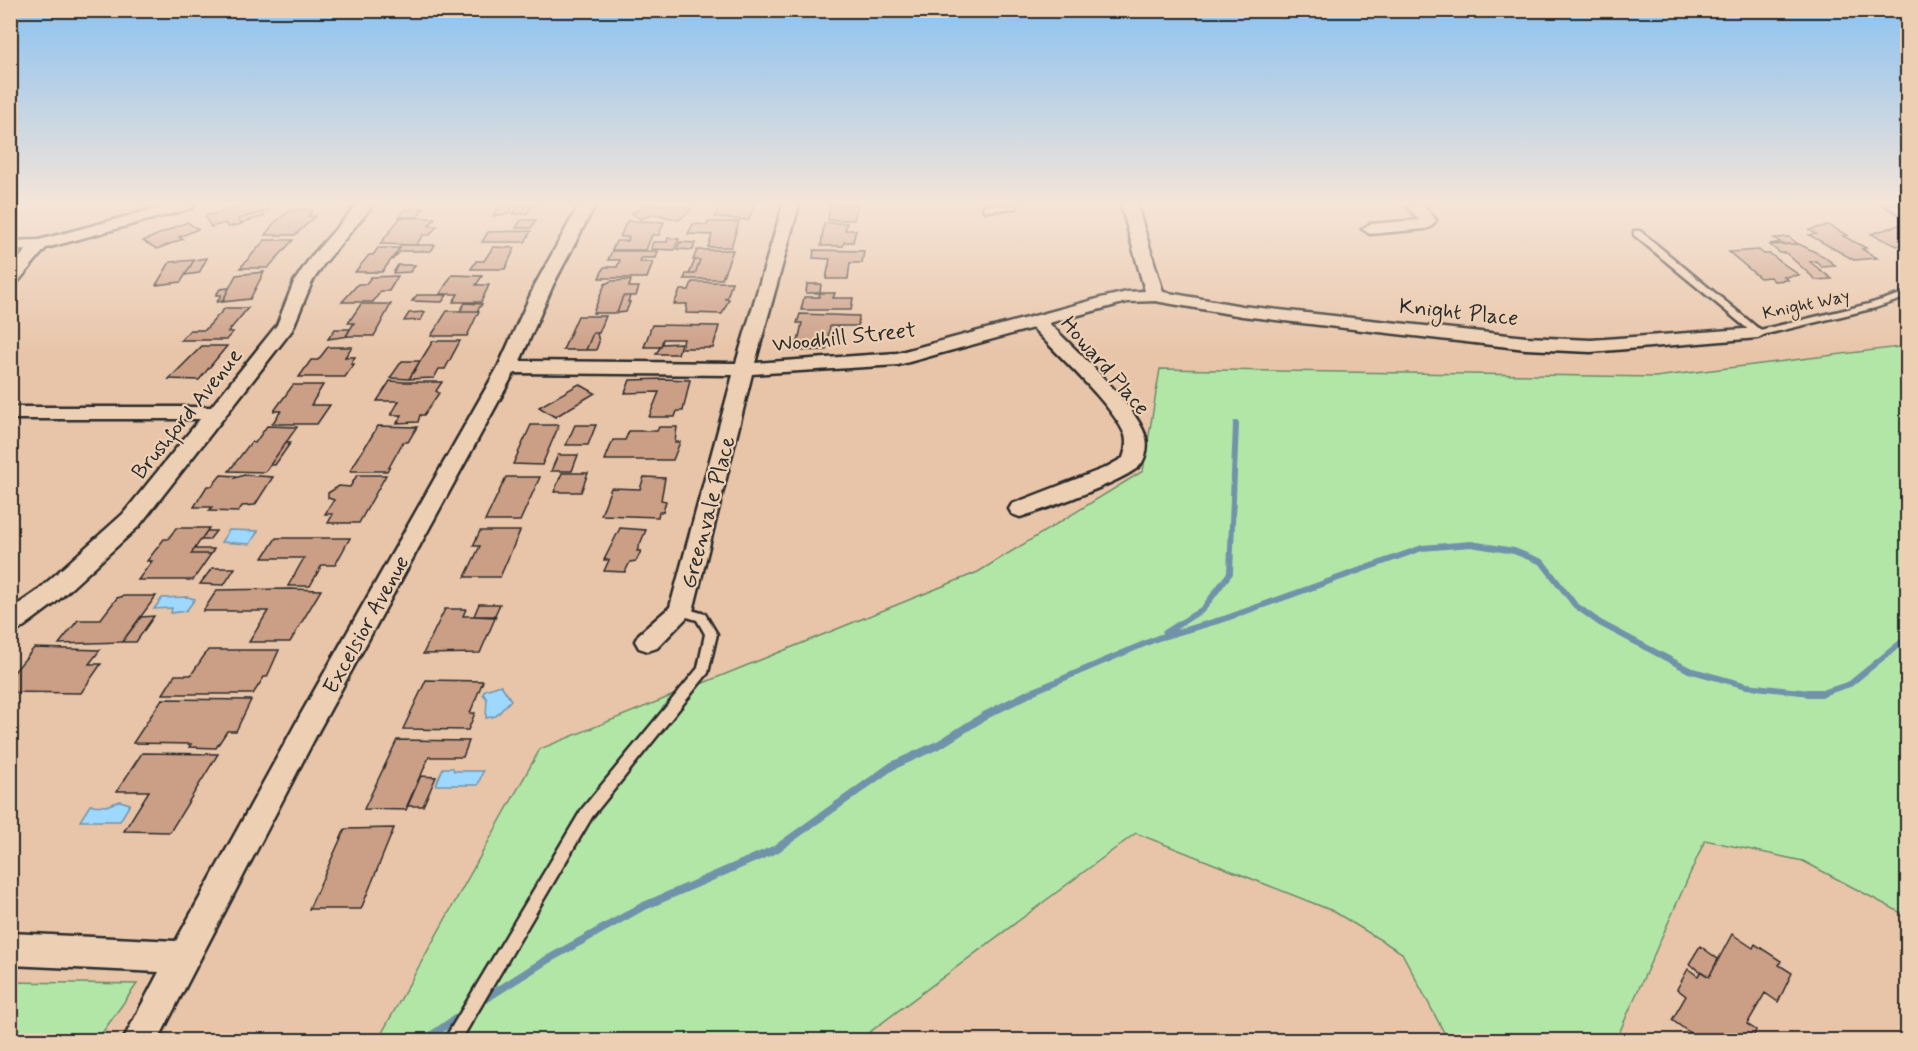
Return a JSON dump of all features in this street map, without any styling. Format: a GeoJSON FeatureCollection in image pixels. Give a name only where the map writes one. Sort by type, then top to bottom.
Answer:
{"type":"FeatureCollection","features":[{"type":"Feature","properties":{"kind":"street"},"geometry":{"type":"LineString","coordinates":[[10,280],[32,254]]}},
{"type":"Feature","properties":{"kind":"street","name":"Brushford Avenue"},"geometry":{"type":"LineString","coordinates":[[10,623],[45,598],[131,520],[286,326],[303,282],[322,254]]}},
{"type":"Feature","properties":{"kind":"street","name":"Excelsior Avenue"},"geometry":{"type":"LineString","coordinates":[[140,1041],[310,722],[508,367],[544,285],[561,254]]}},
{"type":"Feature","properties":{"kind":"street","name":"Greenvale Place"},"geometry":{"type":"LineString","coordinates":[[648,641],[681,611],[744,369],[777,254]]}},
{"type":"Feature","properties":{"kind":"street"},"geometry":{"type":"LineString","coordinates":[[1143,254],[1155,296]]}},
{"type":"Feature","properties":{"kind":"street","name":"Woodhill Street"},"geometry":{"type":"LineString","coordinates":[[508,367],[744,369],[898,359],[1127,297],[1155,296]]}},
{"type":"Feature","properties":{"kind":"street","name":"Knight Place"},"geometry":{"type":"LineString","coordinates":[[1155,296],[1242,311],[1526,343],[1591,346],[1758,333]]}},
{"type":"Feature","properties":{"kind":"street","name":"Howard Place"},"geometry":{"type":"LineString","coordinates":[[1020,508],[1113,473],[1132,462],[1137,448],[1135,433],[1120,413],[1037,322]]}},
{"type":"Feature","properties":{"kind":"street"},"geometry":{"type":"LineString","coordinates":[[10,413],[218,413]]}},
{"type":"Feature","properties":{"kind":"street"},"geometry":{"type":"LineString","coordinates":[[10,949],[185,957]]}},
{"type":"Feature","properties":{"kind":"lane","name":"Knight Way"},"geometry":{"type":"LineString","coordinates":[[1662,254],[1758,333],[1872,306],[1908,294]]}},
{"type":"Feature","properties":{"kind":"lane"},"geometry":{"type":"LineString","coordinates":[[453,1039],[587,813],[704,670],[711,634],[700,617],[681,611]]}},
{"type":"Feature","properties":{"kind":"green space"},"geometry":{"type":"Polygon","coordinates":[[[1907,346],[1907,916],[1803,861],[1705,840],[1616,1040],[1448,1040],[1402,953],[1333,911],[1136,833],[859,1040],[378,1040],[540,749],[978,572],[1143,471],[1160,369],[1655,377],[1907,346]]]}},
{"type":"Feature","properties":{"kind":"green space"},"geometry":{"type":"Polygon","coordinates":[[[11,982],[137,984],[97,1040],[11,1040],[11,982]]]}},
{"type":"Feature","properties":{"kind":"water"},"geometry":{"type":"Polygon","coordinates":[[[229,530],[258,531],[250,544],[221,542],[229,530]]]}},
{"type":"Feature","properties":{"kind":"water"},"geometry":{"type":"Polygon","coordinates":[[[162,598],[195,599],[186,611],[171,613],[172,608],[154,609],[162,598]]]}},
{"type":"Feature","properties":{"kind":"water"},"geometry":{"type":"Polygon","coordinates":[[[501,685],[511,700],[496,716],[486,718],[487,699],[483,694],[485,690],[501,685]]]}},
{"type":"Feature","properties":{"kind":"water"},"geometry":{"type":"Polygon","coordinates":[[[443,768],[453,768],[454,771],[483,771],[478,785],[436,785],[443,768]]]}},
{"type":"Feature","properties":{"kind":"water"},"geometry":{"type":"Polygon","coordinates":[[[120,801],[130,804],[120,821],[80,821],[90,805],[106,806],[120,801]]]}},
{"type":"Feature","properties":{"kind":"building"},"geometry":{"type":"Polygon","coordinates":[[[252,254],[280,254],[268,268],[240,268],[252,254]]]}},
{"type":"Feature","properties":{"kind":"building"},"geometry":{"type":"Polygon","coordinates":[[[395,254],[382,272],[355,272],[369,255],[395,254]]]}},
{"type":"Feature","properties":{"kind":"building"},"geometry":{"type":"Polygon","coordinates":[[[488,254],[512,254],[505,269],[471,269],[476,261],[484,261],[488,254]]]}},
{"type":"Feature","properties":{"kind":"building"},"geometry":{"type":"Polygon","coordinates":[[[611,254],[657,254],[656,258],[641,258],[640,262],[653,262],[647,278],[599,278],[604,267],[617,267],[620,260],[608,260],[611,254]]]}},
{"type":"Feature","properties":{"kind":"building"},"geometry":{"type":"Polygon","coordinates":[[[695,254],[731,254],[722,279],[684,279],[686,274],[695,274],[700,260],[693,260],[695,254]]]}},
{"type":"Feature","properties":{"kind":"building"},"geometry":{"type":"Polygon","coordinates":[[[813,254],[863,254],[862,263],[850,263],[848,279],[826,279],[830,259],[813,258],[813,254]]]}},
{"type":"Feature","properties":{"kind":"building"},"geometry":{"type":"Polygon","coordinates":[[[1731,254],[1770,254],[1799,275],[1784,277],[1788,280],[1774,281],[1770,277],[1760,278],[1731,254]]]}},
{"type":"Feature","properties":{"kind":"building"},"geometry":{"type":"Polygon","coordinates":[[[1787,254],[1819,254],[1836,266],[1822,267],[1816,261],[1810,262],[1832,279],[1816,280],[1787,254]]]}},
{"type":"Feature","properties":{"kind":"building"},"geometry":{"type":"Polygon","coordinates":[[[1843,254],[1870,254],[1877,258],[1854,260],[1843,254]]]}},
{"type":"Feature","properties":{"kind":"building"},"geometry":{"type":"Polygon","coordinates":[[[207,258],[199,273],[185,275],[194,260],[207,258]]]}},
{"type":"Feature","properties":{"kind":"building"},"geometry":{"type":"Polygon","coordinates":[[[194,260],[181,282],[156,285],[170,262],[194,260]]]}},
{"type":"Feature","properties":{"kind":"building"},"geometry":{"type":"Polygon","coordinates":[[[695,260],[700,260],[695,274],[689,274],[695,260]]]}},
{"type":"Feature","properties":{"kind":"building"},"geometry":{"type":"Polygon","coordinates":[[[398,265],[415,265],[410,272],[393,273],[398,265]]]}},
{"type":"Feature","properties":{"kind":"building"},"geometry":{"type":"Polygon","coordinates":[[[264,272],[250,299],[222,302],[236,275],[264,272]]]}},
{"type":"Feature","properties":{"kind":"building"},"geometry":{"type":"Polygon","coordinates":[[[452,275],[482,276],[476,285],[489,285],[481,302],[453,302],[458,294],[440,294],[452,275]]]}},
{"type":"Feature","properties":{"kind":"building"},"geometry":{"type":"Polygon","coordinates":[[[398,276],[389,291],[381,291],[373,302],[342,302],[358,284],[366,284],[371,277],[398,276]]]}},
{"type":"Feature","properties":{"kind":"building"},"geometry":{"type":"Polygon","coordinates":[[[631,280],[629,287],[639,287],[636,296],[623,296],[617,313],[593,313],[605,284],[611,281],[631,280]]]}},
{"type":"Feature","properties":{"kind":"building"},"geometry":{"type":"Polygon","coordinates":[[[692,282],[732,282],[727,298],[724,299],[729,299],[722,314],[686,313],[687,304],[674,304],[680,290],[689,290],[692,282]]]}},
{"type":"Feature","properties":{"kind":"building"},"geometry":{"type":"Polygon","coordinates":[[[807,284],[821,284],[820,293],[806,293],[807,284]]]}},
{"type":"Feature","properties":{"kind":"building"},"geometry":{"type":"Polygon","coordinates":[[[229,288],[223,301],[217,302],[221,295],[216,295],[220,289],[229,288]]]}},
{"type":"Feature","properties":{"kind":"building"},"geometry":{"type":"Polygon","coordinates":[[[820,293],[835,293],[833,298],[853,298],[851,310],[801,310],[804,297],[819,297],[820,293]]]}},
{"type":"Feature","properties":{"kind":"building"},"geometry":{"type":"Polygon","coordinates":[[[417,295],[447,295],[442,302],[412,301],[417,295]]]}},
{"type":"Feature","properties":{"kind":"building"},"geometry":{"type":"Polygon","coordinates":[[[623,296],[630,296],[628,302],[630,302],[626,312],[617,313],[623,296]]]}},
{"type":"Feature","properties":{"kind":"building"},"geometry":{"type":"Polygon","coordinates":[[[465,303],[482,304],[477,311],[460,311],[465,303]]]}},
{"type":"Feature","properties":{"kind":"building"},"geometry":{"type":"Polygon","coordinates":[[[361,304],[391,304],[374,336],[346,336],[354,323],[348,323],[361,304]]]}},
{"type":"Feature","properties":{"kind":"building"},"geometry":{"type":"Polygon","coordinates":[[[225,308],[248,308],[228,332],[233,332],[226,340],[181,340],[190,330],[205,330],[225,308]]]}},
{"type":"Feature","properties":{"kind":"building"},"geometry":{"type":"Polygon","coordinates":[[[447,311],[479,311],[467,336],[431,336],[447,311]]]}},
{"type":"Feature","properties":{"kind":"building"},"geometry":{"type":"Polygon","coordinates":[[[425,312],[421,320],[404,321],[409,313],[425,312]]]}},
{"type":"Feature","properties":{"kind":"building"},"geometry":{"type":"Polygon","coordinates":[[[800,314],[859,316],[858,326],[830,326],[826,350],[791,351],[793,342],[798,342],[802,323],[797,323],[800,314]]]}},
{"type":"Feature","properties":{"kind":"building"},"geometry":{"type":"Polygon","coordinates":[[[578,316],[606,316],[599,333],[593,333],[586,350],[563,350],[578,316]]]}},
{"type":"Feature","properties":{"kind":"building"},"geometry":{"type":"Polygon","coordinates":[[[652,325],[719,326],[713,348],[682,348],[684,339],[663,339],[661,347],[644,347],[652,325]]]}},
{"type":"Feature","properties":{"kind":"building"},"geometry":{"type":"Polygon","coordinates":[[[335,329],[350,329],[346,336],[349,336],[328,339],[335,329]]]}},
{"type":"Feature","properties":{"kind":"building"},"geometry":{"type":"Polygon","coordinates":[[[593,333],[597,333],[599,342],[596,350],[586,350],[593,333]]]}},
{"type":"Feature","properties":{"kind":"building"},"geometry":{"type":"Polygon","coordinates":[[[433,341],[460,341],[445,369],[439,369],[434,378],[409,379],[433,341]]]}},
{"type":"Feature","properties":{"kind":"building"},"geometry":{"type":"Polygon","coordinates":[[[681,343],[678,354],[656,354],[662,344],[681,343]]]}},
{"type":"Feature","properties":{"kind":"building"},"geometry":{"type":"Polygon","coordinates":[[[202,346],[227,346],[199,380],[169,379],[202,346]]]}},
{"type":"Feature","properties":{"kind":"building"},"geometry":{"type":"Polygon","coordinates":[[[328,347],[352,347],[345,357],[355,357],[351,364],[354,364],[345,377],[299,377],[311,360],[318,360],[328,347]]]}},
{"type":"Feature","properties":{"kind":"building"},"geometry":{"type":"Polygon","coordinates":[[[402,361],[420,361],[409,379],[390,378],[402,361]]]}},
{"type":"Feature","properties":{"kind":"building"},"geometry":{"type":"Polygon","coordinates":[[[630,380],[690,380],[683,411],[677,411],[675,417],[649,417],[659,392],[625,393],[630,380]]]}},
{"type":"Feature","properties":{"kind":"building"},"geometry":{"type":"Polygon","coordinates":[[[390,381],[442,382],[436,391],[439,393],[424,415],[420,415],[418,422],[397,423],[402,415],[391,415],[399,401],[377,401],[390,381]]]}},
{"type":"Feature","properties":{"kind":"building"},"geometry":{"type":"Polygon","coordinates":[[[579,384],[595,393],[555,417],[539,407],[579,384]]]}},
{"type":"Feature","properties":{"kind":"building"},"geometry":{"type":"Polygon","coordinates":[[[293,385],[323,385],[311,405],[330,405],[317,424],[272,424],[281,411],[274,411],[293,385]]]}},
{"type":"Feature","properties":{"kind":"building"},"geometry":{"type":"Polygon","coordinates":[[[531,425],[559,425],[542,465],[513,464],[531,425]]]}},
{"type":"Feature","properties":{"kind":"building"},"geometry":{"type":"Polygon","coordinates":[[[575,425],[596,425],[588,445],[566,445],[575,425]]]}},
{"type":"Feature","properties":{"kind":"building"},"geometry":{"type":"Polygon","coordinates":[[[267,426],[297,427],[265,472],[229,471],[251,442],[255,443],[267,426]]]}},
{"type":"Feature","properties":{"kind":"building"},"geometry":{"type":"Polygon","coordinates":[[[378,426],[417,427],[408,442],[403,442],[387,471],[350,471],[378,426]]]}},
{"type":"Feature","properties":{"kind":"building"},"geometry":{"type":"Polygon","coordinates":[[[659,427],[677,427],[675,442],[680,442],[673,460],[605,460],[613,440],[625,440],[629,431],[657,431],[659,427]]]}},
{"type":"Feature","properties":{"kind":"building"},"geometry":{"type":"Polygon","coordinates":[[[286,442],[291,442],[275,465],[270,465],[286,442]]]}},
{"type":"Feature","properties":{"kind":"building"},"geometry":{"type":"Polygon","coordinates":[[[558,455],[578,455],[572,471],[551,471],[558,455]]]}},
{"type":"Feature","properties":{"kind":"building"},"geometry":{"type":"Polygon","coordinates":[[[562,473],[588,473],[581,492],[554,492],[562,473]]]}},
{"type":"Feature","properties":{"kind":"building"},"geometry":{"type":"Polygon","coordinates":[[[221,475],[236,476],[235,478],[244,475],[273,477],[255,505],[242,506],[238,512],[209,511],[212,507],[194,507],[207,486],[212,486],[221,475]]]}},
{"type":"Feature","properties":{"kind":"building"},"geometry":{"type":"Polygon","coordinates":[[[357,475],[386,475],[359,523],[328,523],[333,514],[325,514],[334,500],[328,498],[328,493],[339,486],[350,487],[357,475]]]}},
{"type":"Feature","properties":{"kind":"building"},"geometry":{"type":"Polygon","coordinates":[[[506,477],[540,477],[520,521],[485,521],[506,477]]]}},
{"type":"Feature","properties":{"kind":"building"},"geometry":{"type":"Polygon","coordinates":[[[644,477],[665,478],[661,500],[666,501],[663,512],[659,512],[658,517],[601,515],[611,488],[640,489],[644,477]]]}},
{"type":"Feature","properties":{"kind":"building"},"geometry":{"type":"Polygon","coordinates":[[[176,528],[209,528],[191,554],[211,554],[193,580],[138,580],[152,561],[147,561],[176,528]]]}},
{"type":"Feature","properties":{"kind":"building"},"geometry":{"type":"Polygon","coordinates":[[[620,528],[646,530],[637,551],[641,551],[636,561],[630,562],[625,572],[604,571],[609,560],[604,560],[620,528]]]}},
{"type":"Feature","properties":{"kind":"building"},"geometry":{"type":"Polygon","coordinates":[[[207,531],[216,531],[209,540],[201,540],[207,531]]]}},
{"type":"Feature","properties":{"kind":"building"},"geometry":{"type":"Polygon","coordinates":[[[480,531],[520,531],[500,577],[465,577],[480,546],[473,546],[480,531]]]}},
{"type":"Feature","properties":{"kind":"building"},"geometry":{"type":"Polygon","coordinates":[[[276,538],[350,538],[335,565],[322,565],[310,586],[288,586],[304,558],[263,558],[276,538]]]}},
{"type":"Feature","properties":{"kind":"building"},"geometry":{"type":"Polygon","coordinates":[[[194,549],[214,549],[211,554],[191,554],[194,549]]]}},
{"type":"Feature","properties":{"kind":"building"},"geometry":{"type":"Polygon","coordinates":[[[212,568],[235,568],[224,585],[200,584],[212,568]]]}},
{"type":"Feature","properties":{"kind":"building"},"geometry":{"type":"Polygon","coordinates":[[[217,590],[321,590],[290,642],[249,642],[268,611],[203,611],[217,590]]]}},
{"type":"Feature","properties":{"kind":"building"},"geometry":{"type":"Polygon","coordinates":[[[156,596],[122,642],[59,644],[78,620],[100,620],[117,598],[156,596]]]}},
{"type":"Feature","properties":{"kind":"building"},"geometry":{"type":"Polygon","coordinates":[[[479,604],[500,604],[494,617],[474,616],[479,604]]]}},
{"type":"Feature","properties":{"kind":"building"},"geometry":{"type":"Polygon","coordinates":[[[445,609],[466,609],[463,616],[496,616],[480,653],[423,654],[445,609]]]}},
{"type":"Feature","properties":{"kind":"building"},"geometry":{"type":"Polygon","coordinates":[[[154,616],[136,642],[122,642],[141,617],[154,616]]]}},
{"type":"Feature","properties":{"kind":"building"},"geometry":{"type":"Polygon","coordinates":[[[34,648],[100,650],[89,664],[101,664],[81,693],[10,692],[10,677],[34,648]]]}},
{"type":"Feature","properties":{"kind":"building"},"geometry":{"type":"Polygon","coordinates":[[[208,650],[279,650],[267,677],[264,677],[253,694],[163,694],[175,675],[191,675],[208,650]]]}},
{"type":"Feature","properties":{"kind":"building"},"geometry":{"type":"Polygon","coordinates":[[[426,680],[483,681],[470,713],[475,713],[468,730],[403,729],[426,680]]]}},
{"type":"Feature","properties":{"kind":"building"},"geometry":{"type":"Polygon","coordinates":[[[162,699],[251,700],[236,731],[227,731],[216,748],[189,747],[191,744],[133,743],[162,699]]]}},
{"type":"Feature","properties":{"kind":"building"},"geometry":{"type":"Polygon","coordinates":[[[397,740],[469,741],[463,757],[429,757],[406,810],[364,809],[397,740]]]}},
{"type":"Feature","properties":{"kind":"building"},"geometry":{"type":"Polygon","coordinates":[[[142,753],[218,754],[170,832],[124,831],[149,791],[117,791],[142,753]]]}},
{"type":"Feature","properties":{"kind":"building"},"geometry":{"type":"Polygon","coordinates":[[[420,776],[436,777],[423,806],[407,806],[420,776]]]}},
{"type":"Feature","properties":{"kind":"building"},"geometry":{"type":"Polygon","coordinates":[[[394,828],[361,909],[309,909],[345,829],[394,828]]]}},
{"type":"Feature","properties":{"kind":"building"},"geometry":{"type":"Polygon","coordinates":[[[1732,934],[1753,948],[1755,944],[1781,961],[1779,965],[1792,973],[1778,1002],[1765,993],[1747,1024],[1756,1030],[1752,1040],[1700,1040],[1672,1020],[1686,996],[1677,989],[1688,969],[1698,976],[1701,971],[1709,977],[1732,934]]]}},
{"type":"Feature","properties":{"kind":"building"},"geometry":{"type":"Polygon","coordinates":[[[1700,946],[1718,959],[1709,977],[1689,964],[1700,946]]]}},
{"type":"Feature","properties":{"kind":"waterway"},"geometry":{"type":"LineString","coordinates":[[1165,633],[1203,609],[1230,573],[1236,424]]}},
{"type":"Feature","properties":{"kind":"waterway"},"geometry":{"type":"LineString","coordinates":[[1027,694],[1158,638],[1224,619],[1422,548],[1471,544],[1514,551],[1542,562],[1575,605],[1600,623],[1689,670],[1747,686],[1810,693]]}},
{"type":"Feature","properties":{"kind":"waterway"},"geometry":{"type":"LineString","coordinates":[[1822,693],[1850,684],[1908,637]]}},
{"type":"Feature","properties":{"kind":"waterway"},"geometry":{"type":"LineString","coordinates":[[480,1002],[545,961],[642,907],[776,849],[892,766],[940,744],[986,715],[1030,693]]}},
{"type":"Feature","properties":{"kind":"waterway"},"geometry":{"type":"LineString","coordinates":[[1810,693],[1822,693]]}},
{"type":"Feature","properties":{"kind":"waterway"},"geometry":{"type":"LineString","coordinates":[[1810,693],[1822,693]]}},
{"type":"Feature","properties":{"kind":"waterway"},"geometry":{"type":"LineString","coordinates":[[425,1040],[464,1013]]}}]}
